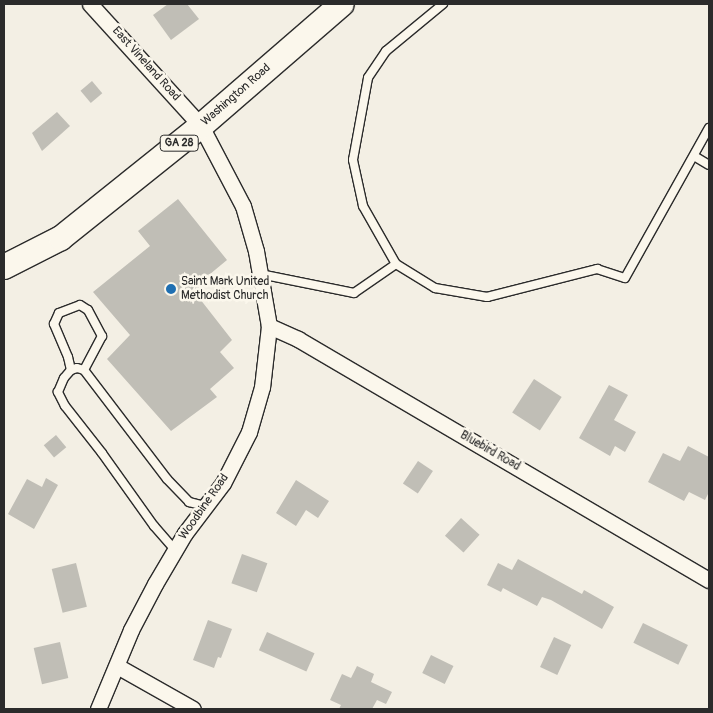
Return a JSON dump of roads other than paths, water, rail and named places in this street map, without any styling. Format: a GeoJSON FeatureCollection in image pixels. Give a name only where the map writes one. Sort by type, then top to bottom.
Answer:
{"type":"FeatureCollection","features":[{"type":"Feature","properties":{"kind":"main road","name":"Washington Road"},"geometry":{"type":"LineString","coordinates":[[4,267],[61,238],[201,126],[342,4]]}},
{"type":"Feature","properties":{"kind":"street","name":"East Vineland Road"},"geometry":{"type":"LineString","coordinates":[[90,4],[201,126]]}},
{"type":"Feature","properties":{"kind":"street","name":"Woodbine Road"},"geometry":{"type":"LineString","coordinates":[[98,709],[131,630],[175,550],[223,483],[249,432],[262,387],[269,326],[260,274],[243,206],[201,126]]}},
{"type":"Feature","properties":{"kind":"street","name":"Bluebird Road"},"geometry":{"type":"LineString","coordinates":[[269,326],[298,339],[709,580]]}},
{"type":"Feature","properties":{"kind":"street"},"geometry":{"type":"LineString","coordinates":[[117,666],[194,709]]}},
{"type":"Feature","properties":{"kind":"lane"},"geometry":{"type":"LineString","coordinates":[[443,4],[386,51],[368,78],[352,160],[363,206],[396,264],[435,288],[487,297],[597,269],[625,278],[709,128]]}},
{"type":"Feature","properties":{"kind":"lane"},"geometry":{"type":"LineString","coordinates":[[694,156],[709,165]]}},
{"type":"Feature","properties":{"kind":"lane"},"geometry":{"type":"LineString","coordinates":[[260,274],[354,294],[396,264]]}},
{"type":"Feature","properties":{"kind":"lane"},"geometry":{"type":"LineString","coordinates":[[71,370],[68,357],[54,324],[59,313],[80,305],[88,310],[102,336],[84,370]]}},
{"type":"Feature","properties":{"kind":"lane"},"geometry":{"type":"LineString","coordinates":[[175,550],[154,526],[102,453],[64,406],[58,392],[64,378],[71,370],[77,368],[84,370],[167,479],[189,502],[205,506]]}},
{"type":"Feature","properties":{"kind":"place","name":"Saint Mark United Methodist Church"},"geometry":{"type":"Point","coordinates":[171,289]}}]}
